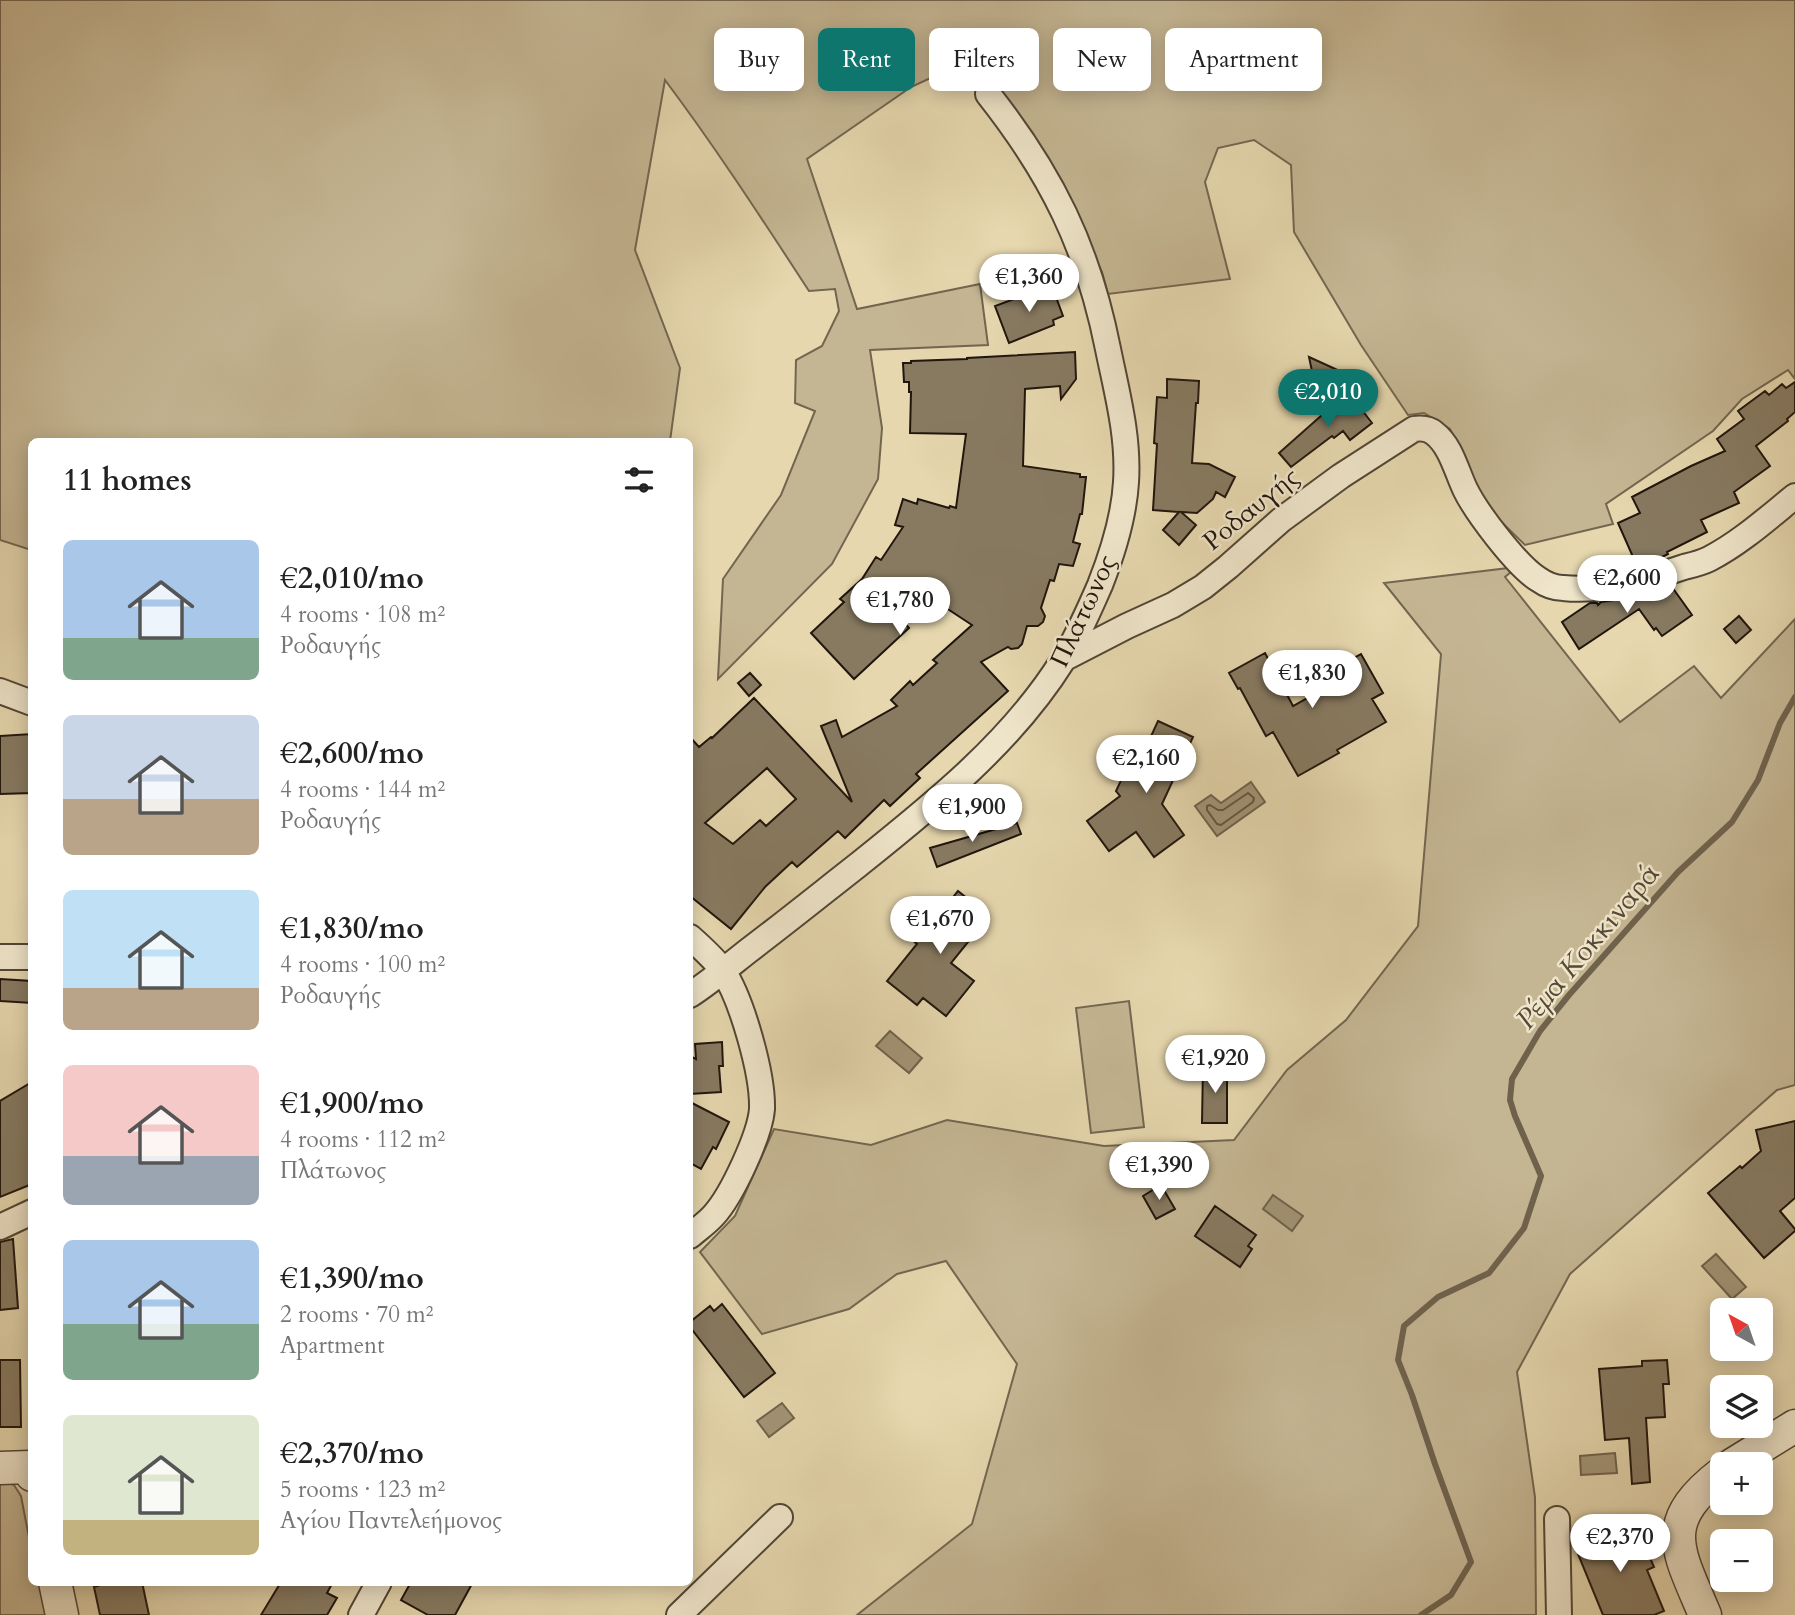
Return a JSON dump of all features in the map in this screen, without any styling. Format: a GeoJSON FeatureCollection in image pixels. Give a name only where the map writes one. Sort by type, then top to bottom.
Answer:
{"type":"FeatureCollection","features":[{"type":"Feature","properties":{"kind":"street","name":"Πλάτωνος"},"geometry":{"type":"LineString","coordinates":[[693,993],[918,817],[988,752],[1029,708],[1063,659],[1095,597],[1110,559],[1121,517],[1126,482],[1126,450],[1104,327],[1079,244],[1040,167],[1015,128],[988,94]]}},
{"type":"Feature","properties":{"kind":"street","name":"Ροδαυγής"},"geometry":{"type":"LineString","coordinates":[[1063,659],[1173,605],[1203,587],[1281,520],[1341,476],[1414,429],[1422,428],[1433,432],[1447,449],[1476,510],[1519,562],[1537,579],[1561,588],[1585,589],[1626,583],[1707,560],[1740,539],[1795,496]]}},
{"type":"Feature","properties":{"kind":"street"},"geometry":{"type":"LineString","coordinates":[[693,940],[723,971],[739,1002],[758,1071],[762,1111],[746,1160],[729,1191],[715,1213],[693,1233]]}},
{"type":"Feature","properties":{"kind":"street"},"geometry":{"type":"LineString","coordinates":[[0,957],[28,957]]}},
{"type":"Feature","properties":{"kind":"street"},"geometry":{"type":"LineString","coordinates":[[0,1227],[28,1214]]}},
{"type":"Feature","properties":{"kind":"street"},"geometry":{"type":"LineString","coordinates":[[1753,1452],[1795,1426]]}},
{"type":"Feature","properties":{"kind":"street"},"geometry":{"type":"LineString","coordinates":[[1705,1615],[1680,1551],[1679,1533],[1680,1521],[1693,1499],[1710,1482]]}},
{"type":"Feature","properties":{"kind":"street"},"geometry":{"type":"LineString","coordinates":[[679,1615],[780,1517]]}},
{"type":"Feature","properties":{"kind":"street"},"geometry":{"type":"LineString","coordinates":[[1557,1519],[1559,1615]]}},
{"type":"Feature","properties":{"kind":"street"},"geometry":{"type":"LineString","coordinates":[[56,1586],[62,1615]]}},
{"type":"Feature","properties":{"kind":"street"},"geometry":{"type":"LineString","coordinates":[[361,1615],[377,1586]]}},
{"type":"Feature","properties":{"kind":"shaded area"},"geometry":{"type":"Polygon","coordinates":[[[0,0],[1795,0],[1795,379],[1788,370],[1742,399],[1713,431],[1606,504],[1613,524],[1525,545],[1485,506],[1450,429],[1424,413],[1408,415],[1361,345],[1294,232],[1291,165],[1254,140],[1218,148],[1205,182],[1230,279],[1108,294],[1102,272],[1057,178],[1018,118],[995,91],[1039,91],[1039,28],[929,28],[929,79],[915,85],[915,28],[818,28],[818,91],[905,91],[807,159],[857,309],[980,284],[988,345],[870,350],[882,428],[878,479],[832,564],[718,679],[723,579],[781,495],[815,411],[795,403],[796,360],[822,346],[839,311],[835,289],[809,291],[721,158],[665,80],[635,250],[680,368],[670,438],[28,438],[28,549],[0,540],[0,0]]]}},
{"type":"Feature","properties":{"kind":"shaded area"},"geometry":{"type":"Polygon","coordinates":[[[1517,567],[1505,577],[1620,722],[1694,666],[1721,698],[1795,619],[1795,1085],[1777,1090],[1570,1274],[1517,1372],[1535,1497],[1536,1615],[857,1615],[972,1524],[1017,1364],[946,1261],[897,1274],[849,1309],[762,1334],[700,1252],[735,1216],[774,1129],[871,1145],[947,1120],[1104,1146],[1234,1140],[1287,1070],[1346,1020],[1418,926],[1441,654],[1384,583],[1517,567]]]}},
{"type":"Feature","properties":{"kind":"shaded area"},"geometry":{"type":"Polygon","coordinates":[[[1129,1001],[1144,1127],[1091,1133],[1076,1008],[1129,1001]]]}},
{"type":"Feature","properties":{"kind":"shaded area"},"geometry":{"type":"Polygon","coordinates":[[[0,1482],[5,1482],[14,1485],[21,1496],[28,1532],[28,1586],[40,1586],[46,1615],[0,1615],[0,1482]]]}},
{"type":"Feature","properties":{"kind":"water"},"geometry":{"type":"Polygon","coordinates":[[[1251,782],[1265,802],[1217,836],[1195,806],[1211,795],[1221,803],[1251,782]]]}},
{"type":"Feature","properties":{"kind":"water"},"geometry":{"type":"Polygon","coordinates":[[[890,1031],[922,1058],[909,1073],[876,1046],[890,1031]]]}},
{"type":"Feature","properties":{"kind":"water"},"geometry":{"type":"Polygon","coordinates":[[[1273,1195],[1303,1216],[1292,1231],[1263,1209],[1273,1195]]]}},
{"type":"Feature","properties":{"kind":"water"},"geometry":{"type":"Polygon","coordinates":[[[1716,1254],[1746,1287],[1731,1298],[1702,1266],[1716,1254]]]}},
{"type":"Feature","properties":{"kind":"water"},"geometry":{"type":"Polygon","coordinates":[[[782,1403],[794,1418],[769,1437],[757,1421],[782,1403]]]}},
{"type":"Feature","properties":{"kind":"water"},"geometry":{"type":"Polygon","coordinates":[[[1615,1453],[1617,1473],[1581,1475],[1580,1456],[1615,1453]]]}},
{"type":"Feature","properties":{"kind":"building"},"geometry":{"type":"Polygon","coordinates":[[[1041,289],[1043,293],[1053,289],[1063,316],[1053,320],[1054,325],[1009,343],[995,306],[1041,289]]]}},
{"type":"Feature","properties":{"kind":"building"},"geometry":{"type":"Polygon","coordinates":[[[1075,352],[1076,379],[1061,399],[1060,386],[1025,389],[1023,466],[1086,477],[1082,514],[1073,542],[1080,544],[1073,566],[1059,564],[1054,581],[1050,580],[1041,608],[1045,616],[1043,622],[1038,626],[1027,626],[1022,644],[1018,648],[1008,647],[981,662],[1008,691],[916,774],[920,778],[890,806],[884,800],[845,838],[838,831],[797,867],[792,862],[765,887],[731,929],[693,898],[693,740],[699,747],[712,738],[754,698],[852,802],[821,726],[836,720],[842,737],[897,706],[891,700],[910,681],[913,685],[937,663],[933,660],[972,625],[911,585],[894,611],[909,628],[854,679],[811,633],[844,602],[840,599],[862,579],[876,557],[881,560],[903,527],[895,525],[903,499],[917,504],[918,499],[956,508],[966,434],[910,433],[911,392],[909,382],[904,382],[903,363],[1075,352]],[[767,768],[705,823],[733,844],[760,820],[766,826],[796,799],[767,768]]]}},
{"type":"Feature","properties":{"kind":"building"},"geometry":{"type":"Polygon","coordinates":[[[1309,357],[1342,372],[1334,390],[1314,381],[1309,357]]]}},
{"type":"Feature","properties":{"kind":"building"},"geometry":{"type":"Polygon","coordinates":[[[1167,379],[1199,381],[1192,463],[1209,464],[1235,477],[1225,497],[1216,492],[1213,499],[1197,513],[1181,512],[1196,525],[1179,545],[1163,530],[1179,512],[1153,510],[1157,397],[1167,398],[1167,379]]]}},
{"type":"Feature","properties":{"kind":"building"},"geometry":{"type":"Polygon","coordinates":[[[1795,382],[1795,412],[1788,421],[1756,446],[1770,466],[1734,492],[1739,503],[1701,520],[1707,532],[1654,561],[1637,566],[1618,523],[1640,513],[1632,497],[1725,451],[1717,439],[1744,419],[1738,411],[1765,391],[1769,395],[1782,384],[1786,388],[1795,382]]]}},
{"type":"Feature","properties":{"kind":"building"},"geometry":{"type":"Polygon","coordinates":[[[1348,392],[1372,423],[1350,440],[1343,431],[1334,438],[1332,436],[1291,467],[1279,453],[1348,392]]]}},
{"type":"Feature","properties":{"kind":"building"},"geometry":{"type":"Polygon","coordinates":[[[1672,587],[1692,615],[1662,636],[1656,628],[1654,630],[1639,609],[1579,649],[1562,622],[1590,603],[1598,605],[1601,602],[1672,587]]]}},
{"type":"Feature","properties":{"kind":"building"},"geometry":{"type":"Polygon","coordinates":[[[1739,616],[1751,630],[1736,643],[1724,629],[1739,616]]]}},
{"type":"Feature","properties":{"kind":"building"},"geometry":{"type":"Polygon","coordinates":[[[1265,653],[1293,706],[1339,680],[1333,669],[1361,654],[1383,693],[1372,699],[1386,722],[1298,776],[1273,732],[1266,736],[1229,673],[1265,653]]]}},
{"type":"Feature","properties":{"kind":"building"},"geometry":{"type":"Polygon","coordinates":[[[750,673],[761,685],[749,696],[738,683],[750,673]]]}},
{"type":"Feature","properties":{"kind":"building"},"geometry":{"type":"Polygon","coordinates":[[[1158,721],[1193,737],[1162,804],[1184,835],[1154,857],[1136,832],[1109,851],[1087,821],[1120,796],[1116,791],[1133,755],[1141,758],[1158,721]]]}},
{"type":"Feature","properties":{"kind":"building"},"geometry":{"type":"Polygon","coordinates":[[[28,734],[28,793],[0,794],[0,736],[28,734]]]}},
{"type":"Feature","properties":{"kind":"building"},"geometry":{"type":"Polygon","coordinates":[[[1017,823],[1021,834],[937,867],[930,848],[1017,823]]]}},
{"type":"Feature","properties":{"kind":"building"},"geometry":{"type":"Polygon","coordinates":[[[958,891],[989,916],[951,963],[974,981],[946,1016],[923,998],[917,1005],[887,981],[917,944],[911,939],[937,906],[943,910],[958,891]]]}},
{"type":"Feature","properties":{"kind":"building"},"geometry":{"type":"Polygon","coordinates":[[[0,979],[28,981],[28,1003],[0,1001],[0,979]]]}},
{"type":"Feature","properties":{"kind":"building"},"geometry":{"type":"Polygon","coordinates":[[[722,1042],[723,1066],[719,1066],[721,1092],[693,1094],[695,1044],[722,1042]]]}},
{"type":"Feature","properties":{"kind":"building"},"geometry":{"type":"Polygon","coordinates":[[[1203,1067],[1227,1067],[1227,1123],[1202,1123],[1203,1067]]]}},
{"type":"Feature","properties":{"kind":"building"},"geometry":{"type":"Polygon","coordinates":[[[28,1084],[28,1186],[0,1197],[0,1101],[28,1084]]]}},
{"type":"Feature","properties":{"kind":"building"},"geometry":{"type":"Polygon","coordinates":[[[693,1104],[729,1122],[716,1149],[713,1147],[701,1169],[693,1165],[693,1104]]]}},
{"type":"Feature","properties":{"kind":"building"},"geometry":{"type":"Polygon","coordinates":[[[1795,1121],[1795,1198],[1780,1211],[1795,1231],[1764,1258],[1708,1193],[1761,1151],[1756,1130],[1795,1121]]]}},
{"type":"Feature","properties":{"kind":"building"},"geometry":{"type":"Polygon","coordinates":[[[1161,1185],[1175,1209],[1156,1219],[1143,1196],[1161,1185]]]}},
{"type":"Feature","properties":{"kind":"building"},"geometry":{"type":"Polygon","coordinates":[[[1215,1206],[1256,1235],[1248,1246],[1252,1249],[1240,1267],[1195,1236],[1215,1206]]]}},
{"type":"Feature","properties":{"kind":"building"},"geometry":{"type":"Polygon","coordinates":[[[13,1239],[18,1308],[0,1310],[0,1242],[13,1239]]]}},
{"type":"Feature","properties":{"kind":"building"},"geometry":{"type":"Polygon","coordinates":[[[722,1304],[775,1373],[744,1397],[693,1331],[693,1320],[710,1306],[714,1311],[722,1304]]]}},
{"type":"Feature","properties":{"kind":"building"},"geometry":{"type":"Polygon","coordinates":[[[0,1360],[20,1360],[21,1427],[0,1427],[0,1360]]]}},
{"type":"Feature","properties":{"kind":"building"},"geometry":{"type":"Polygon","coordinates":[[[1667,1360],[1669,1384],[1663,1384],[1665,1417],[1646,1418],[1650,1482],[1632,1484],[1629,1438],[1605,1440],[1599,1369],[1642,1366],[1642,1361],[1667,1360]]]}},
{"type":"Feature","properties":{"kind":"building"},"geometry":{"type":"Polygon","coordinates":[[[1614,1524],[1618,1532],[1630,1527],[1641,1553],[1647,1551],[1654,1567],[1647,1570],[1664,1611],[1654,1615],[1603,1615],[1578,1554],[1582,1552],[1580,1547],[1600,1539],[1597,1531],[1614,1524]]]}},
{"type":"Feature","properties":{"kind":"building"},"geometry":{"type":"Polygon","coordinates":[[[143,1586],[149,1615],[100,1615],[94,1587],[143,1586]]]}},
{"type":"Feature","properties":{"kind":"building"},"geometry":{"type":"Polygon","coordinates":[[[279,1586],[331,1586],[327,1593],[337,1598],[327,1615],[261,1615],[279,1586]]]}},
{"type":"Feature","properties":{"kind":"building"},"geometry":{"type":"Polygon","coordinates":[[[409,1586],[471,1586],[455,1615],[428,1615],[401,1600],[409,1586]]]}},
{"type":"Feature","properties":{"kind":"waterway","name":"Ρέμα Κοκκιναρά"},"geometry":{"type":"LineString","coordinates":[[1421,1615],[1451,1595],[1471,1562],[1398,1360],[1404,1326],[1438,1297],[1489,1273],[1524,1228],[1541,1176],[1510,1100],[1512,1079],[1540,1031],[1569,995],[1678,872],[1732,822],[1758,780],[1780,723],[1795,697]]}}]}
